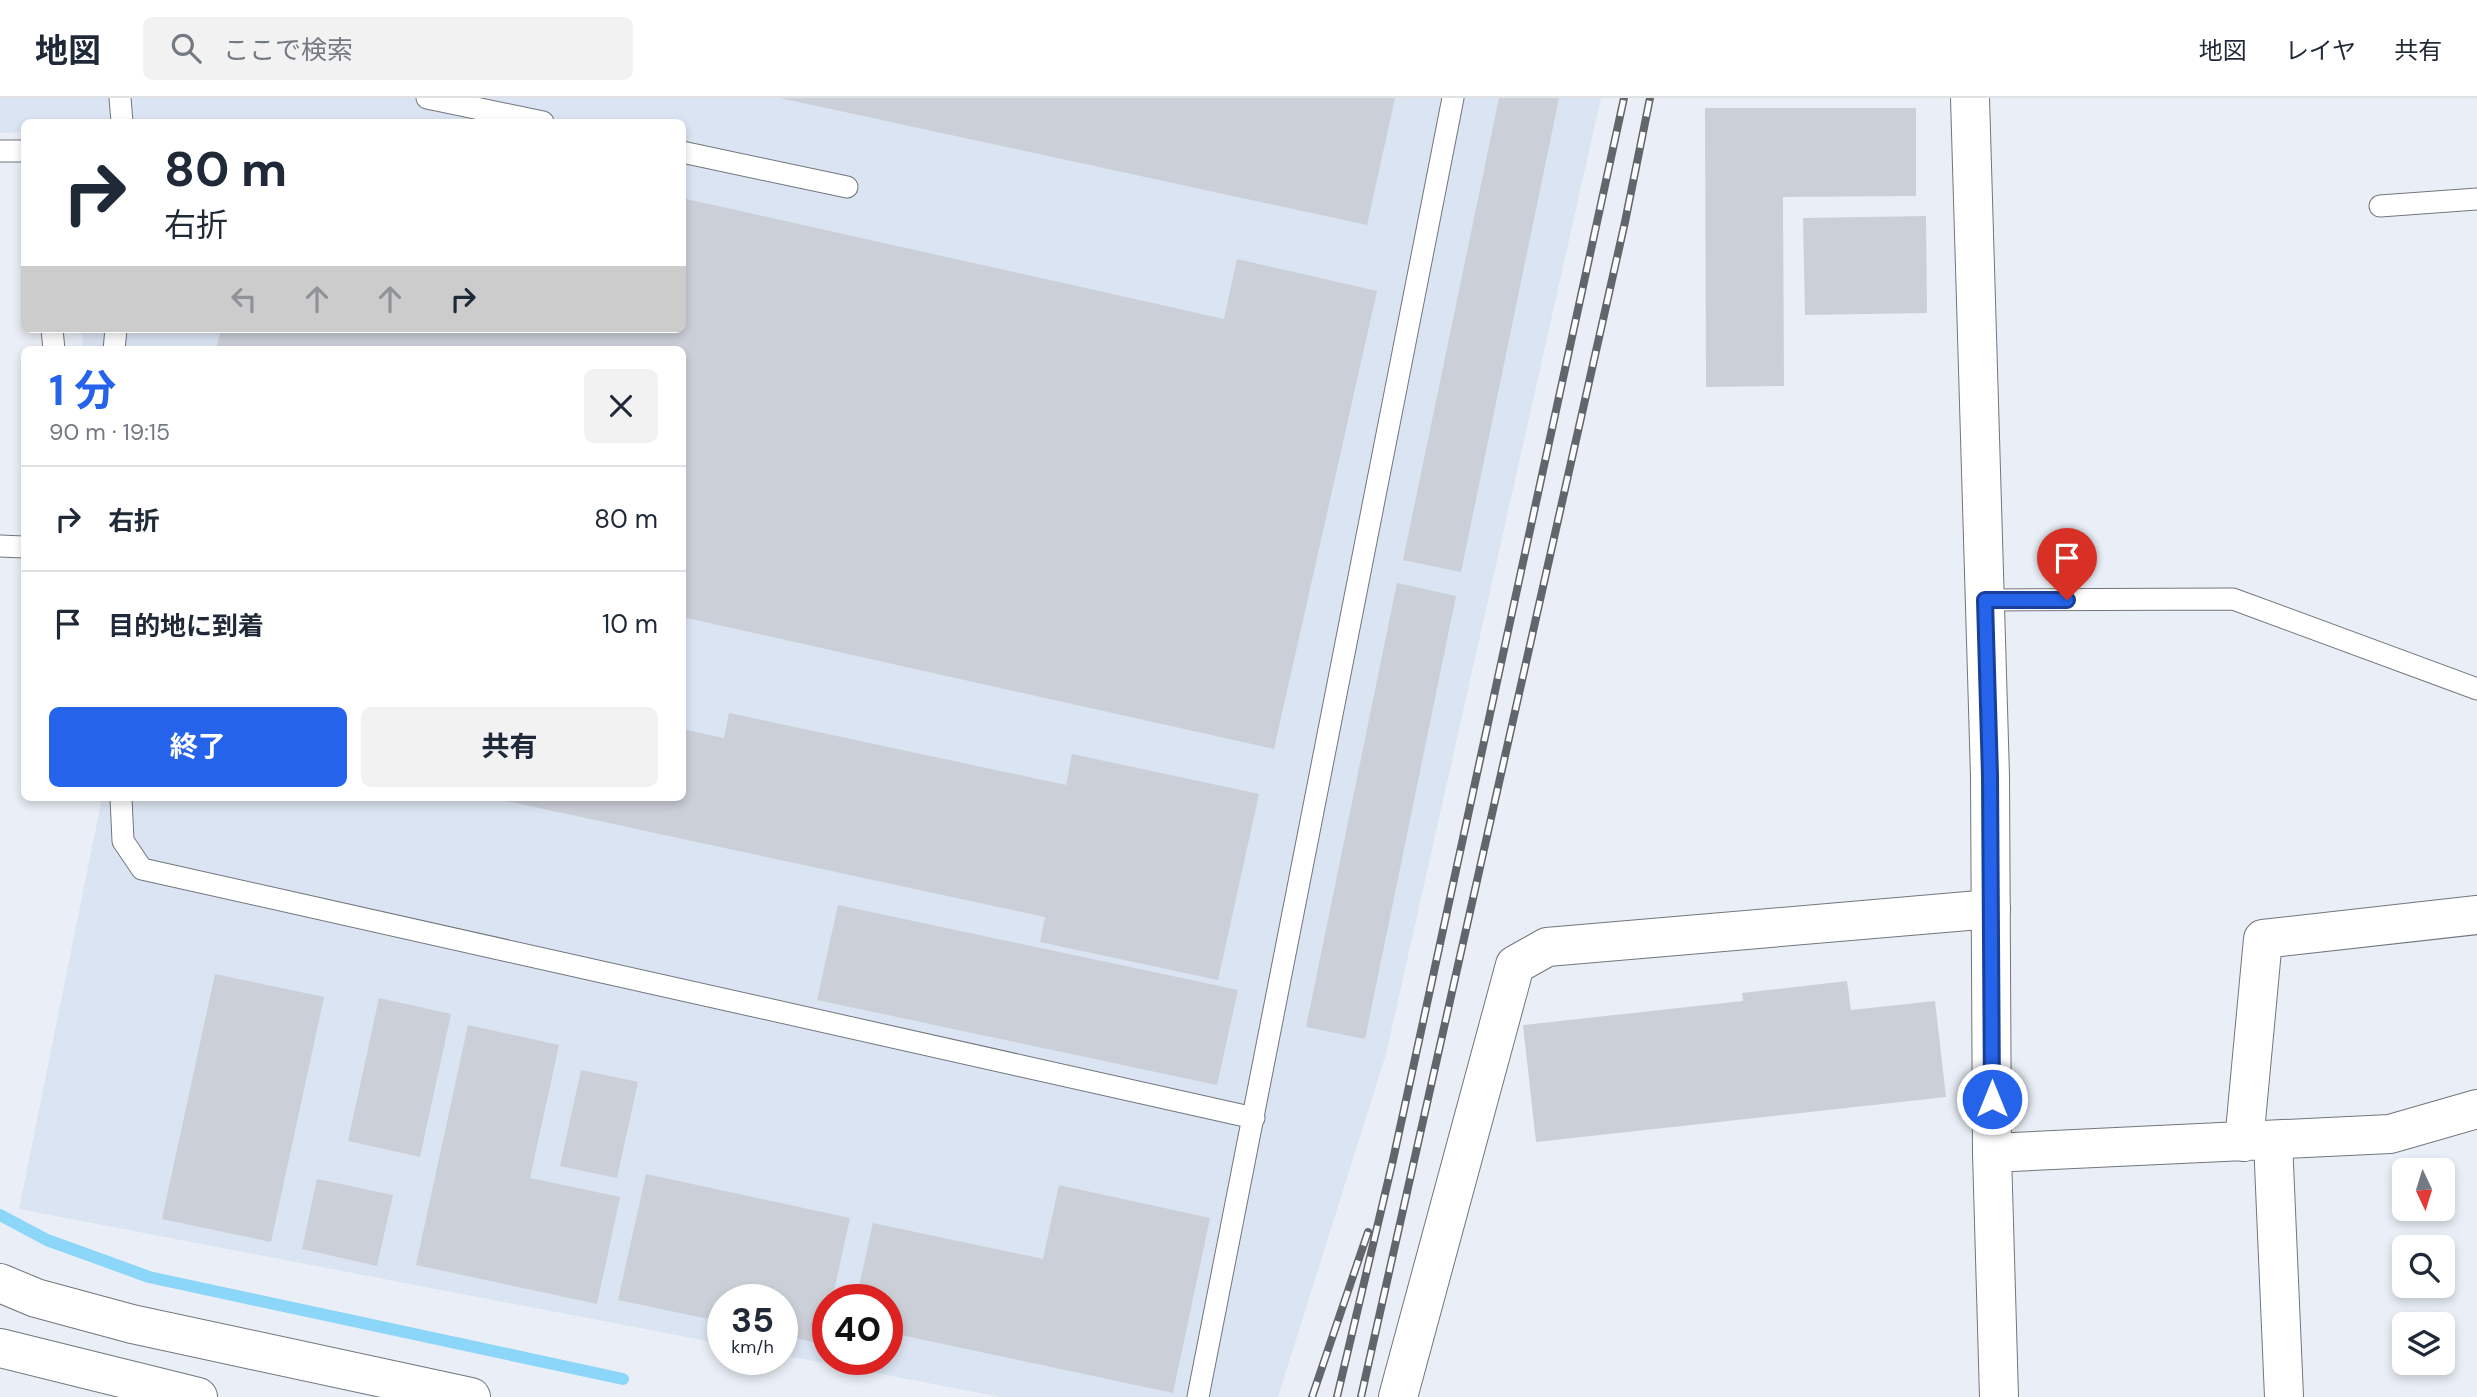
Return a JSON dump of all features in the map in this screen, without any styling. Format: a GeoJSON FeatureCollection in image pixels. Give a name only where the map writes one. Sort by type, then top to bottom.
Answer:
{"type":"FeatureCollection","features":[{"type":"Feature","properties":{"kind":"street"},"geometry":{"type":"LineString","coordinates":[[1970,98],[1990,776],[1992,1153],[1999,1397]]}},
{"type":"Feature","properties":{"kind":"street"},"geometry":{"type":"LineString","coordinates":[[1398,1397],[1515,965],[1547,947],[1991,909]]}},
{"type":"Feature","properties":{"kind":"street"},"geometry":{"type":"LineString","coordinates":[[2284,1397],[2259,1141],[2263,939],[2477,915]]}},
{"type":"Feature","properties":{"kind":"street"},"geometry":{"type":"LineString","coordinates":[[1992,1153],[2390,1134],[2477,1109]]}},
{"type":"Feature","properties":{"kind":"street"},"geometry":{"type":"LineString","coordinates":[[0,1283],[36,1298],[132,1324],[471,1397]]}},
{"type":"Feature","properties":{"kind":"street"},"geometry":{"type":"LineString","coordinates":[[0,1348],[198,1397]]}},
{"type":"Feature","properties":{"kind":"lane"},"geometry":{"type":"LineString","coordinates":[[120,98],[122,119]]}},
{"type":"Feature","properties":{"kind":"lane"},"geometry":{"type":"LineString","coordinates":[[427,98],[528,119]]}},
{"type":"Feature","properties":{"kind":"lane"},"geometry":{"type":"LineString","coordinates":[[1198,1397],[1453,98]]}},
{"type":"Feature","properties":{"kind":"lane"},"geometry":{"type":"LineString","coordinates":[[0,151],[21,151]]}},
{"type":"Feature","properties":{"kind":"lane"},"geometry":{"type":"LineString","coordinates":[[686,153],[847,187]]}},
{"type":"Feature","properties":{"kind":"lane"},"geometry":{"type":"LineString","coordinates":[[2380,206],[2477,199]]}},
{"type":"Feature","properties":{"kind":"lane"},"geometry":{"type":"LineString","coordinates":[[0,546],[21,547]]}},
{"type":"Feature","properties":{"kind":"lane"},"geometry":{"type":"LineString","coordinates":[[1985,600],[2233,599],[2477,689]]}},
{"type":"Feature","properties":{"kind":"lane"},"geometry":{"type":"LineString","coordinates":[[121,801],[123,841],[142,869],[1254,1118]]}},
{"type":"Feature","properties":{"kind":"shaded area"},"geometry":{"type":"Polygon","coordinates":[[[0,98],[1601,98],[1386,1054],[1278,1397],[1001,1397],[886,1375],[903,1375],[903,1284],[812,1284],[812,1361],[798,1358],[798,1284],[707,1284],[707,1341],[19,1209],[101,801],[686,801],[686,346],[83,346],[82,333],[686,333],[686,119],[21,119],[21,132],[0,133],[0,98]]]}},
{"type":"Feature","properties":{"kind":"building"},"geometry":{"type":"Polygon","coordinates":[[[780,98],[1395,98],[1367,225],[780,98]]]}},
{"type":"Feature","properties":{"kind":"building"},"geometry":{"type":"Polygon","coordinates":[[[1499,98],[1559,98],[1461,572],[1403,560],[1499,98]]]}},
{"type":"Feature","properties":{"kind":"building"},"geometry":{"type":"Polygon","coordinates":[[[1705,108],[1916,108],[1916,196],[1783,197],[1784,386],[1706,387],[1705,108]]]}},
{"type":"Feature","properties":{"kind":"building"},"geometry":{"type":"Polygon","coordinates":[[[686,199],[1224,319],[1237,259],[1377,291],[1274,749],[686,618],[686,346],[217,346],[220,333],[686,333],[686,199]]]}},
{"type":"Feature","properties":{"kind":"building"},"geometry":{"type":"Polygon","coordinates":[[[1926,216],[1927,313],[1805,315],[1803,218],[1926,216]]]}},
{"type":"Feature","properties":{"kind":"building"},"geometry":{"type":"Polygon","coordinates":[[[1397,583],[1456,596],[1365,1039],[1306,1027],[1397,583]]]}},
{"type":"Feature","properties":{"kind":"building"},"geometry":{"type":"Polygon","coordinates":[[[729,713],[1066,785],[1072,754],[1259,794],[1218,980],[1040,942],[1045,917],[506,801],[686,801],[686,730],[724,738],[729,713]]]}},
{"type":"Feature","properties":{"kind":"building"},"geometry":{"type":"Polygon","coordinates":[[[838,905],[1238,990],[1217,1085],[817,1000],[838,905]]]}},
{"type":"Feature","properties":{"kind":"building"},"geometry":{"type":"Polygon","coordinates":[[[215,974],[324,997],[271,1242],[162,1219],[215,974]]]}},
{"type":"Feature","properties":{"kind":"building"},"geometry":{"type":"Polygon","coordinates":[[[1847,981],[1851,1010],[1935,1001],[1946,1097],[1536,1142],[1523,1025],[1743,1001],[1742,993],[1847,981]]]}},
{"type":"Feature","properties":{"kind":"building"},"geometry":{"type":"Polygon","coordinates":[[[379,998],[451,1014],[420,1157],[348,1141],[379,998]]]}},
{"type":"Feature","properties":{"kind":"building"},"geometry":{"type":"Polygon","coordinates":[[[468,1025],[559,1045],[530,1178],[620,1197],[597,1304],[416,1265],[468,1025]]]}},
{"type":"Feature","properties":{"kind":"building"},"geometry":{"type":"Polygon","coordinates":[[[581,1070],[638,1082],[617,1178],[560,1166],[581,1070]]]}},
{"type":"Feature","properties":{"kind":"building"},"geometry":{"type":"Polygon","coordinates":[[[646,1174],[850,1218],[836,1284],[812,1284],[812,1342],[798,1339],[798,1284],[707,1284],[707,1319],[618,1300],[646,1174]]]}},
{"type":"Feature","properties":{"kind":"building"},"geometry":{"type":"Polygon","coordinates":[[[317,1179],[393,1195],[377,1266],[302,1249],[317,1179]]]}},
{"type":"Feature","properties":{"kind":"building"},"geometry":{"type":"Polygon","coordinates":[[[1059,1185],[1210,1218],[1173,1393],[903,1335],[903,1284],[860,1284],[873,1223],[1043,1259],[1059,1185]]]}},
{"type":"Feature","properties":{"kind":"waterway"},"geometry":{"type":"LineString","coordinates":[[0,1215],[47,1240],[149,1277],[623,1379]]}},
{"type":"Feature","properties":{"kind":"railway"},"geometry":{"type":"LineString","coordinates":[[1337,1397],[1393,1160],[1624,98]]}},
{"type":"Feature","properties":{"kind":"railway"},"geometry":{"type":"LineString","coordinates":[[1361,1397],[1625,222],[1650,98]]}},
{"type":"Feature","properties":{"kind":"railway"},"geometry":{"type":"LineString","coordinates":[[1312,1397],[1368,1232]]}},
{"type":"Feature","properties":{"kind":"route"},"geometry":{"type":"LineString","coordinates":[[1992,1099],[1990,776],[1985,600],[2067,600]]}}]}
